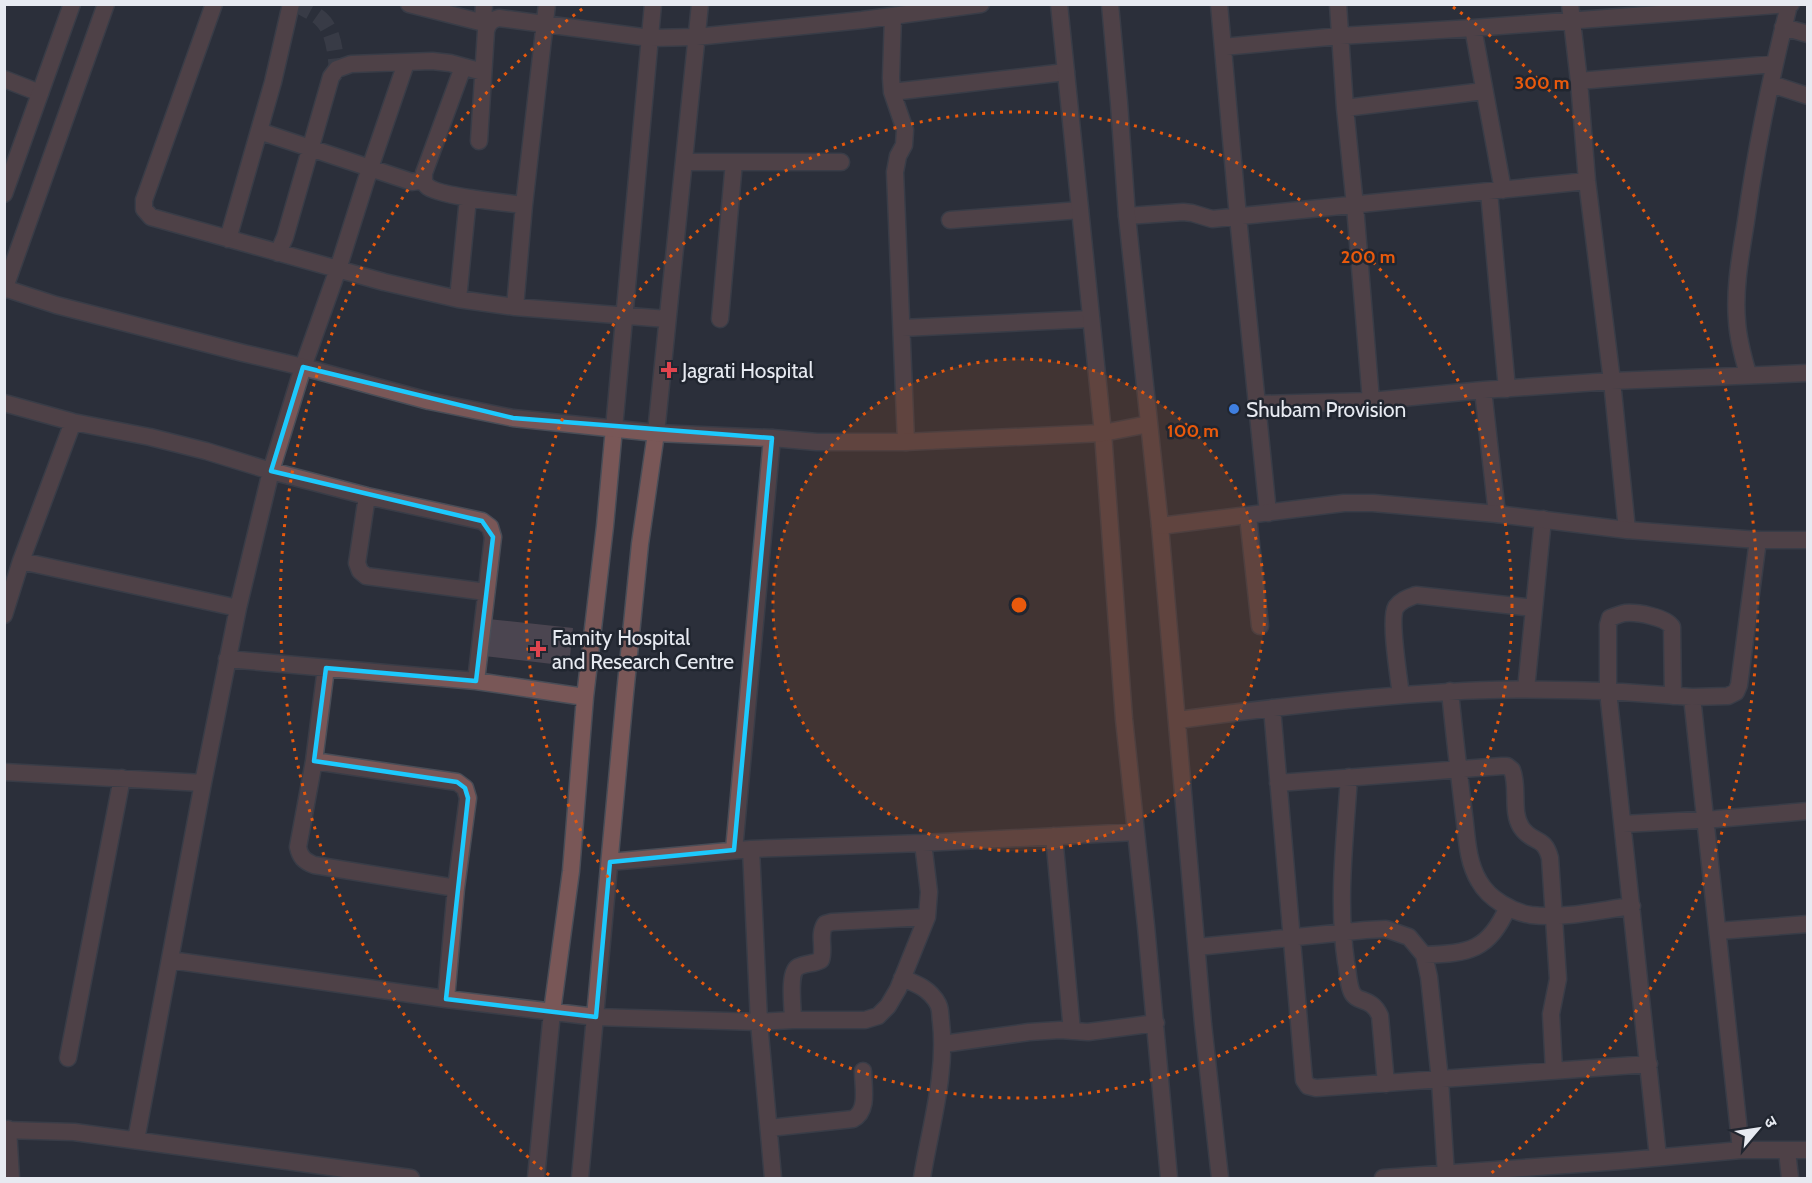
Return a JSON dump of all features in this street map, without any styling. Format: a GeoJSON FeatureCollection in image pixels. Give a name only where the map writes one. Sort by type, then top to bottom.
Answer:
{"type":"FeatureCollection","features":[{"type":"Feature","properties":{"kind":"street"},"geometry":{"type":"LineString","coordinates":[[4,194],[72,4]]}},
{"type":"Feature","properties":{"kind":"street"},"geometry":{"type":"LineString","coordinates":[[106,4],[5,289],[56,305],[429,401],[513,418],[615,429],[817,442],[906,442],[1103,432],[1149,424]]}},
{"type":"Feature","properties":{"kind":"street"},"geometry":{"type":"LineString","coordinates":[[214,4],[144,200],[144,209],[151,217],[384,282],[458,299],[514,307],[667,319]]}},
{"type":"Feature","properties":{"kind":"street"},"geometry":{"type":"LineString","coordinates":[[228,239],[273,82],[291,4]]}},
{"type":"Feature","properties":{"kind":"street"},"geometry":{"type":"LineString","coordinates":[[409,4],[485,24],[499,18],[650,38],[696,38],[861,12],[893,16],[981,4]]}},
{"type":"Feature","properties":{"kind":"street"},"geometry":{"type":"LineString","coordinates":[[479,141],[484,4]]}},
{"type":"Feature","properties":{"kind":"street"},"geometry":{"type":"LineString","coordinates":[[514,307],[547,4]]}},
{"type":"Feature","properties":{"kind":"street"},"geometry":{"type":"LineString","coordinates":[[536,1179],[552,1012],[571,871],[585,697],[626,317],[653,4]]}},
{"type":"Feature","properties":{"kind":"street"},"geometry":{"type":"LineString","coordinates":[[580,1179],[640,544],[656,432],[700,4]]}},
{"type":"Feature","properties":{"kind":"street"},"geometry":{"type":"LineString","coordinates":[[1059,4],[1103,432],[1124,719],[1156,1023],[1169,1179]]}},
{"type":"Feature","properties":{"kind":"street"},"geometry":{"type":"LineString","coordinates":[[1110,4],[1127,216],[1160,526],[1220,1179]]}},
{"type":"Feature","properties":{"kind":"street"},"geometry":{"type":"LineString","coordinates":[[1219,4],[1268,513]]}},
{"type":"Feature","properties":{"kind":"street"},"geometry":{"type":"LineString","coordinates":[[1338,4],[1371,401]]}},
{"type":"Feature","properties":{"kind":"street"},"geometry":{"type":"LineString","coordinates":[[1223,47],[1340,36],[1473,28],[1571,12],[1790,5],[1774,64],[1754,162],[1740,256],[1737,320],[1741,349],[1748,374]]}},
{"type":"Feature","properties":{"kind":"street"},"geometry":{"type":"LineString","coordinates":[[1571,12],[1587,181],[1612,381],[1627,530]]}},
{"type":"Feature","properties":{"kind":"street"},"geometry":{"type":"LineString","coordinates":[[893,16],[892,92],[905,130],[904,145],[898,156],[895,172],[906,442]]}},
{"type":"Feature","properties":{"kind":"street"},"geometry":{"type":"LineString","coordinates":[[1783,27],[1808,34]]}},
{"type":"Feature","properties":{"kind":"street"},"geometry":{"type":"LineString","coordinates":[[1473,28],[1484,92],[1496,191],[1507,389]]}},
{"type":"Feature","properties":{"kind":"street"},"geometry":{"type":"LineString","coordinates":[[278,253],[285,237],[331,77],[337,69],[351,64],[432,61],[450,63],[483,72]]}},
{"type":"Feature","properties":{"kind":"street"},"geometry":{"type":"LineString","coordinates":[[135,1140],[227,659],[271,471],[303,367],[406,63]]}},
{"type":"Feature","properties":{"kind":"street"},"geometry":{"type":"LineString","coordinates":[[1579,81],[1774,64]]}},
{"type":"Feature","properties":{"kind":"street"},"geometry":{"type":"LineString","coordinates":[[463,67],[424,173],[426,186],[468,198],[524,205]]}},
{"type":"Feature","properties":{"kind":"street"},"geometry":{"type":"LineString","coordinates":[[892,92],[1066,72]]}},
{"type":"Feature","properties":{"kind":"street"},"geometry":{"type":"LineString","coordinates":[[4,79],[40,93]]}},
{"type":"Feature","properties":{"kind":"street"},"geometry":{"type":"LineString","coordinates":[[1771,84],[1808,96]]}},
{"type":"Feature","properties":{"kind":"street"},"geometry":{"type":"LineString","coordinates":[[1345,108],[1484,92]]}},
{"type":"Feature","properties":{"kind":"street"},"geometry":{"type":"LineString","coordinates":[[259,131],[412,182],[424,180]]}},
{"type":"Feature","properties":{"kind":"street"},"geometry":{"type":"LineString","coordinates":[[684,162],[841,162]]}},
{"type":"Feature","properties":{"kind":"street"},"geometry":{"type":"LineString","coordinates":[[720,318],[735,162]]}},
{"type":"Feature","properties":{"kind":"street"},"geometry":{"type":"LineString","coordinates":[[1127,216],[1183,212],[1212,219],[1587,181]]}},
{"type":"Feature","properties":{"kind":"street"},"geometry":{"type":"LineString","coordinates":[[458,299],[468,198]]}},
{"type":"Feature","properties":{"kind":"street"},"geometry":{"type":"LineString","coordinates":[[950,220],[1080,210]]}},
{"type":"Feature","properties":{"kind":"street"},"geometry":{"type":"LineString","coordinates":[[902,328],[1091,319]]}},
{"type":"Feature","properties":{"kind":"street"},"geometry":{"type":"LineString","coordinates":[[1256,404],[1371,401],[1612,381],[1808,373]]}},
{"type":"Feature","properties":{"kind":"street"},"geometry":{"type":"LineString","coordinates":[[1483,390],[1497,514]]}},
{"type":"Feature","properties":{"kind":"street"},"geometry":{"type":"LineString","coordinates":[[4,403],[73,422],[206,451],[367,496],[482,521],[490,527],[493,537],[476,681]]}},
{"type":"Feature","properties":{"kind":"street"},"geometry":{"type":"LineString","coordinates":[[4,615],[21,561],[73,422]]}},
{"type":"Feature","properties":{"kind":"street"},"geometry":{"type":"LineString","coordinates":[[734,850],[772,438]]}},
{"type":"Feature","properties":{"kind":"street"},"geometry":{"type":"LineString","coordinates":[[367,496],[357,563],[360,571],[366,576],[486,592]]}},
{"type":"Feature","properties":{"kind":"street"},"geometry":{"type":"LineString","coordinates":[[1160,526],[1344,503],[1373,503],[1497,514],[1627,530],[1758,540],[1808,540]]}},
{"type":"Feature","properties":{"kind":"street"},"geometry":{"type":"LineString","coordinates":[[1248,516],[1260,626]]}},
{"type":"Feature","properties":{"kind":"street"},"geometry":{"type":"LineString","coordinates":[[1526,689],[1543,519]]}},
{"type":"Feature","properties":{"kind":"street"},"geometry":{"type":"LineString","coordinates":[[1178,720],[1272,708],[1450,692],[1526,689],[1608,691],[1692,697],[1728,696],[1736,692],[1739,685],[1758,540]]}},
{"type":"Feature","properties":{"kind":"street"},"geometry":{"type":"LineString","coordinates":[[21,561],[238,608]]}},
{"type":"Feature","properties":{"kind":"street"},"geometry":{"type":"LineString","coordinates":[[1401,695],[1393,621],[1395,609],[1403,600],[1416,595],[1534,608]]}},
{"type":"Feature","properties":{"kind":"street"},"geometry":{"type":"LineString","coordinates":[[1658,1157],[1608,691],[1608,625],[1610,618],[1625,614],[1643,615],[1666,620],[1672,627],[1672,696]]}},
{"type":"Feature","properties":{"kind":"street"},"geometry":{"type":"LineString","coordinates":[[227,659],[476,681],[585,697]]}},
{"type":"Feature","properties":{"kind":"street"},"geometry":{"type":"LineString","coordinates":[[326,668],[314,761],[298,847],[300,856],[306,862],[314,865],[456,888]]}},
{"type":"Feature","properties":{"kind":"street"},"geometry":{"type":"LineString","coordinates":[[1450,692],[1470,860],[1479,882],[1492,898],[1530,915],[1555,916],[1632,906]]}},
{"type":"Feature","properties":{"kind":"street"},"geometry":{"type":"LineString","coordinates":[[1692,697],[1741,1150]]}},
{"type":"Feature","properties":{"kind":"street"},"geometry":{"type":"LineString","coordinates":[[1272,708],[1304,1080],[1308,1086],[1316,1088],[1386,1084],[1649,1064]]}},
{"type":"Feature","properties":{"kind":"street"},"geometry":{"type":"LineString","coordinates":[[314,761],[457,782],[465,788],[468,798],[456,888],[446,999]]}},
{"type":"Feature","properties":{"kind":"street"},"geometry":{"type":"LineString","coordinates":[[1278,783],[1458,768],[1507,766],[1512,770],[1519,823],[1529,837],[1540,841],[1547,847],[1550,858],[1558,979],[1551,1014],[1554,1071]]}},
{"type":"Feature","properties":{"kind":"street"},"geometry":{"type":"LineString","coordinates":[[4,772],[203,783]]}},
{"type":"Feature","properties":{"kind":"street"},"geometry":{"type":"LineString","coordinates":[[1349,777],[1342,931],[1350,989],[1359,999],[1376,1007],[1380,1016],[1386,1084]]}},
{"type":"Feature","properties":{"kind":"street"},"geometry":{"type":"LineString","coordinates":[[68,1058],[122,778]]}},
{"type":"Feature","properties":{"kind":"street"},"geometry":{"type":"LineString","coordinates":[[1623,824],[1808,810]]}},
{"type":"Feature","properties":{"kind":"street"},"geometry":{"type":"LineString","coordinates":[[610,862],[751,849],[1136,832]]}},
{"type":"Feature","properties":{"kind":"street"},"geometry":{"type":"LineString","coordinates":[[1054,836],[1072,1031]]}},
{"type":"Feature","properties":{"kind":"street"},"geometry":{"type":"LineString","coordinates":[[170,960],[446,999],[596,1017],[759,1022],[865,1020],[878,1016],[888,1006],[927,917],[929,892],[923,843]]}},
{"type":"Feature","properties":{"kind":"street"},"geometry":{"type":"LineString","coordinates":[[751,849],[759,1022],[773,1179]]}},
{"type":"Feature","properties":{"kind":"street"},"geometry":{"type":"LineString","coordinates":[[1424,955],[1456,954],[1474,948],[1488,939],[1499,927],[1508,907]]}},
{"type":"Feature","properties":{"kind":"street"},"geometry":{"type":"LineString","coordinates":[[793,1020],[792,976],[794,969],[821,960],[823,955],[821,930],[825,924],[927,917]]}},
{"type":"Feature","properties":{"kind":"street"},"geometry":{"type":"LineString","coordinates":[[1718,931],[1808,924]]}},
{"type":"Feature","properties":{"kind":"street"},"geometry":{"type":"LineString","coordinates":[[1197,947],[1342,931],[1386,929],[1409,937],[1424,955],[1429,977],[1440,1080],[1446,1175]]}},
{"type":"Feature","properties":{"kind":"street"},"geometry":{"type":"LineString","coordinates":[[902,978],[920,985],[932,994],[939,1006],[944,1044],[935,1112],[922,1179]]}},
{"type":"Feature","properties":{"kind":"street"},"geometry":{"type":"LineString","coordinates":[[944,1044],[1029,1032],[1088,1032],[1156,1023]]}},
{"type":"Feature","properties":{"kind":"street"},"geometry":{"type":"LineString","coordinates":[[769,1128],[853,1119],[859,1116],[864,1104],[863,1071]]}},
{"type":"Feature","properties":{"kind":"street"},"geometry":{"type":"LineString","coordinates":[[11,1179],[6,1130],[74,1132],[411,1179]]}},
{"type":"Feature","properties":{"kind":"street"},"geometry":{"type":"LineString","coordinates":[[1383,1179],[1492,1174],[1741,1150],[1808,1150]]}},
{"type":"Feature","properties":{"kind":"street"},"geometry":{"type":"LineString","coordinates":[[1787,1151],[1790,1179]]}},
{"type":"Feature","properties":{"kind":"street"},"geometry":{"type":"LineString","coordinates":[[1620,1161],[1621,1179]]}},
{"type":"Feature","properties":{"kind":"highlighted area"},"geometry":{"type":"Polygon","coordinates":[[[303,367],[513,418],[772,438],[734,850],[610,862],[596,1017],[446,999],[468,798],[465,788],[457,782],[314,761],[326,668],[476,681],[493,537],[482,521],[271,471],[303,367]]]}},
{"type":"Feature","properties":{"kind":"building"},"geometry":{"type":"Polygon","coordinates":[[[488,619],[573,628],[569,666],[484,656],[488,619]]]}},
{"type":"Feature","properties":{"kind":"tunnel"},"geometry":{"type":"LineString","coordinates":[[296,4],[316,15],[329,29],[337,69]]}},
{"type":"Feature","properties":{"kind":"place","name":"Jagrati Hospital"},"geometry":{"type":"Point","coordinates":[669,370]}},
{"type":"Feature","properties":{"kind":"place","name":"Shubam Provision"},"geometry":{"type":"Point","coordinates":[1234,409]}},
{"type":"Feature","properties":{"kind":"place","name":"Famity Hospital and Research Centre"},"geometry":{"type":"Point","coordinates":[538,649]}}]}
